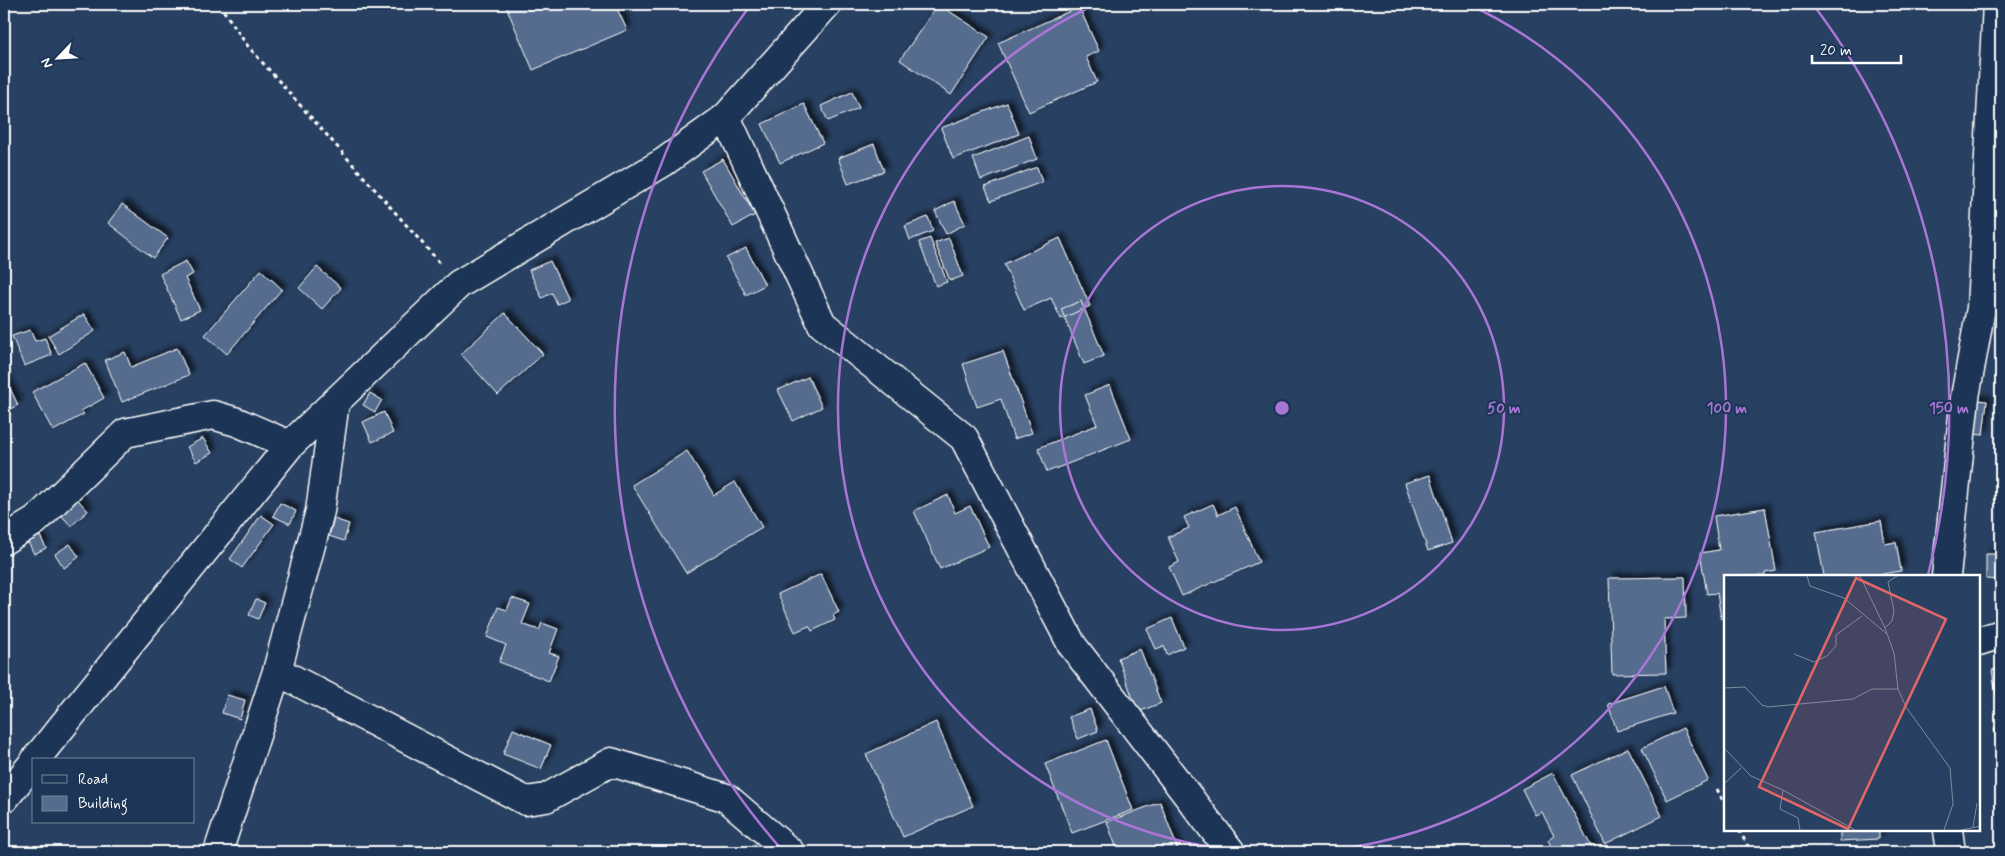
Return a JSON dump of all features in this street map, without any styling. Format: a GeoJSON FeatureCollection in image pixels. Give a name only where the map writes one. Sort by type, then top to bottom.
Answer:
{"type":"FeatureCollection","features":[{"type":"Feature","properties":{"kind":"street"},"geometry":{"type":"LineString","coordinates":[[37,758],[290,445],[459,284],[664,162],[726,117],[826,4]]}},
{"type":"Feature","properties":{"kind":"street"},"geometry":{"type":"LineString","coordinates":[[1946,575],[1965,397],[1981,308],[1997,4]]}},
{"type":"Feature","properties":{"kind":"street"},"geometry":{"type":"LineString","coordinates":[[726,117],[822,324],[964,438],[1072,645],[1231,852]]}},
{"type":"Feature","properties":{"kind":"street"},"geometry":{"type":"LineString","coordinates":[[218,852],[277,671],[320,511],[335,402]]}},
{"type":"Feature","properties":{"kind":"street"},"geometry":{"type":"LineString","coordinates":[[4,540],[35,521],[125,433],[212,415],[236,422],[290,445]]}},
{"type":"Feature","properties":{"kind":"street"},"geometry":{"type":"LineString","coordinates":[[1980,641],[2001,634]]}},
{"type":"Feature","properties":{"kind":"street"},"geometry":{"type":"LineString","coordinates":[[277,671],[526,801],[546,798],[611,762],[727,798],[790,852]]}},
{"type":"Feature","properties":{"kind":"street"},"geometry":{"type":"LineString","coordinates":[[4,799],[32,765]]}},
{"type":"Feature","properties":{"kind":"street"},"geometry":{"type":"LineString","coordinates":[[1948,831],[1951,852]]}},
{"type":"Feature","properties":{"kind":"path"},"geometry":{"type":"LineString","coordinates":[[219,4],[247,45],[459,284]]}},
{"type":"Feature","properties":{"kind":"path"},"geometry":{"type":"LineString","coordinates":[[1717,789],[1724,803]]}},
{"type":"Feature","properties":{"kind":"path"},"geometry":{"type":"LineString","coordinates":[[1739,831],[1751,852]]}},
{"type":"Feature","properties":{"kind":"building"},"geometry":{"type":"Polygon","coordinates":[[[505,4],[567,4],[569,6],[584,4],[586,9],[598,4],[615,4],[627,30],[533,70],[505,4]]]}},
{"type":"Feature","properties":{"kind":"building"},"geometry":{"type":"Polygon","coordinates":[[[938,4],[989,37],[951,95],[900,60],[938,4]]]}},
{"type":"Feature","properties":{"kind":"building"},"geometry":{"type":"Polygon","coordinates":[[[1079,7],[1099,51],[1086,57],[1097,82],[1029,112],[998,43],[1079,7]]]}},
{"type":"Feature","properties":{"kind":"building"},"geometry":{"type":"Polygon","coordinates":[[[852,92],[859,108],[828,121],[821,106],[852,92]]]}},
{"type":"Feature","properties":{"kind":"building"},"geometry":{"type":"Polygon","coordinates":[[[1007,103],[1019,134],[953,159],[941,128],[1007,103]]]}},
{"type":"Feature","properties":{"kind":"building"},"geometry":{"type":"Polygon","coordinates":[[[804,104],[823,143],[780,163],[762,124],[804,104]]]}},
{"type":"Feature","properties":{"kind":"building"},"geometry":{"type":"Polygon","coordinates":[[[1029,136],[1037,159],[981,180],[973,158],[1029,136]]]}},
{"type":"Feature","properties":{"kind":"building"},"geometry":{"type":"Polygon","coordinates":[[[874,144],[884,171],[848,184],[838,158],[874,144]]]}},
{"type":"Feature","properties":{"kind":"building"},"geometry":{"type":"Polygon","coordinates":[[[723,159],[755,215],[733,227],[701,171],[723,159]]]}},
{"type":"Feature","properties":{"kind":"building"},"geometry":{"type":"Polygon","coordinates":[[[1037,167],[1042,182],[991,201],[985,187],[1037,167]]]}},
{"type":"Feature","properties":{"kind":"building"},"geometry":{"type":"Polygon","coordinates":[[[954,201],[965,224],[946,234],[935,211],[954,201]]]}},
{"type":"Feature","properties":{"kind":"building"},"geometry":{"type":"Polygon","coordinates":[[[122,204],[168,238],[153,258],[108,223],[122,204]]]}},
{"type":"Feature","properties":{"kind":"building"},"geometry":{"type":"Polygon","coordinates":[[[928,217],[933,231],[910,240],[905,226],[928,217]]]}},
{"type":"Feature","properties":{"kind":"building"},"geometry":{"type":"Polygon","coordinates":[[[930,238],[947,282],[936,286],[919,242],[930,238]]]}},
{"type":"Feature","properties":{"kind":"building"},"geometry":{"type":"Polygon","coordinates":[[[949,238],[963,276],[950,281],[935,243],[949,238]]]}},
{"type":"Feature","properties":{"kind":"building"},"geometry":{"type":"Polygon","coordinates":[[[1060,238],[1090,306],[1061,319],[1051,298],[1024,310],[1004,264],[1060,238]]]}},
{"type":"Feature","properties":{"kind":"building"},"geometry":{"type":"Polygon","coordinates":[[[746,248],[765,285],[746,295],[726,258],[746,248]]]}},
{"type":"Feature","properties":{"kind":"building"},"geometry":{"type":"Polygon","coordinates":[[[186,261],[193,274],[185,278],[200,310],[181,319],[160,274],[186,261]]]}},
{"type":"Feature","properties":{"kind":"building"},"geometry":{"type":"Polygon","coordinates":[[[550,261],[568,299],[557,304],[552,293],[542,298],[529,270],[550,261]]]}},
{"type":"Feature","properties":{"kind":"building"},"geometry":{"type":"Polygon","coordinates":[[[317,267],[341,288],[322,309],[299,288],[317,267]]]}},
{"type":"Feature","properties":{"kind":"building"},"geometry":{"type":"Polygon","coordinates":[[[261,270],[282,289],[227,354],[205,335],[261,270]]]}},
{"type":"Feature","properties":{"kind":"building"},"geometry":{"type":"Polygon","coordinates":[[[1081,301],[1104,356],[1084,364],[1061,309],[1081,301]]]}},
{"type":"Feature","properties":{"kind":"building"},"geometry":{"type":"Polygon","coordinates":[[[505,313],[543,354],[498,395],[461,354],[505,313]]]}},
{"type":"Feature","properties":{"kind":"building"},"geometry":{"type":"Polygon","coordinates":[[[84,314],[95,331],[59,354],[48,336],[84,314]]]}},
{"type":"Feature","properties":{"kind":"building"},"geometry":{"type":"Polygon","coordinates":[[[30,330],[35,341],[45,338],[52,355],[24,366],[12,336],[30,330]]]}},
{"type":"Feature","properties":{"kind":"building"},"geometry":{"type":"Polygon","coordinates":[[[177,348],[189,375],[122,402],[105,360],[125,352],[131,367],[177,348]]]}},
{"type":"Feature","properties":{"kind":"building"},"geometry":{"type":"Polygon","coordinates":[[[1003,351],[1032,433],[1014,439],[1001,399],[977,407],[963,364],[1003,351]]]}},
{"type":"Feature","properties":{"kind":"building"},"geometry":{"type":"Polygon","coordinates":[[[85,363],[104,398],[81,411],[84,414],[53,431],[32,392],[85,363]]]}},
{"type":"Feature","properties":{"kind":"building"},"geometry":{"type":"Polygon","coordinates":[[[808,377],[822,407],[793,421],[778,390],[808,377]]]}},
{"type":"Feature","properties":{"kind":"building"},"geometry":{"type":"Polygon","coordinates":[[[6,380],[18,405],[4,412],[4,381],[6,380]]]}},
{"type":"Feature","properties":{"kind":"building"},"geometry":{"type":"Polygon","coordinates":[[[1110,385],[1131,439],[1047,472],[1038,448],[1097,425],[1085,395],[1110,385]]]}},
{"type":"Feature","properties":{"kind":"building"},"geometry":{"type":"Polygon","coordinates":[[[370,393],[382,400],[375,412],[363,405],[370,393]]]}},
{"type":"Feature","properties":{"kind":"building"},"geometry":{"type":"Polygon","coordinates":[[[1968,399],[1987,401],[1983,435],[1964,433],[1968,399]]]}},
{"type":"Feature","properties":{"kind":"building"},"geometry":{"type":"Polygon","coordinates":[[[384,412],[393,433],[372,442],[363,422],[384,412]]]}},
{"type":"Feature","properties":{"kind":"building"},"geometry":{"type":"Polygon","coordinates":[[[203,438],[212,453],[196,462],[187,447],[203,438]]]}},
{"type":"Feature","properties":{"kind":"building"},"geometry":{"type":"Polygon","coordinates":[[[687,451],[714,495],[735,482],[762,527],[686,573],[632,485],[687,451]]]}},
{"type":"Feature","properties":{"kind":"building"},"geometry":{"type":"Polygon","coordinates":[[[1430,475],[1452,543],[1428,551],[1405,483],[1430,475]]]}},
{"type":"Feature","properties":{"kind":"building"},"geometry":{"type":"Polygon","coordinates":[[[72,493],[88,511],[71,526],[55,508],[72,493]]]}},
{"type":"Feature","properties":{"kind":"building"},"geometry":{"type":"Polygon","coordinates":[[[948,495],[955,513],[970,506],[989,547],[940,569],[914,511],[948,495]]]}},
{"type":"Feature","properties":{"kind":"building"},"geometry":{"type":"Polygon","coordinates":[[[280,503],[296,511],[290,524],[273,516],[280,503]]]}},
{"type":"Feature","properties":{"kind":"building"},"geometry":{"type":"Polygon","coordinates":[[[1213,504],[1218,515],[1235,507],[1259,562],[1182,596],[1169,567],[1179,562],[1168,537],[1189,528],[1184,517],[1213,504]]]}},
{"type":"Feature","properties":{"kind":"building"},"geometry":{"type":"Polygon","coordinates":[[[1765,508],[1776,571],[1765,573],[1765,575],[1724,575],[1724,618],[1721,619],[1717,593],[1707,594],[1700,553],[1719,550],[1714,516],[1765,508]]]}},
{"type":"Feature","properties":{"kind":"building"},"geometry":{"type":"Polygon","coordinates":[[[261,515],[274,524],[242,568],[230,559],[261,515]]]}},
{"type":"Feature","properties":{"kind":"building"},"geometry":{"type":"Polygon","coordinates":[[[334,519],[349,524],[344,541],[329,536],[334,519]]]}},
{"type":"Feature","properties":{"kind":"building"},"geometry":{"type":"Polygon","coordinates":[[[1881,521],[1885,544],[1896,542],[1901,571],[1876,575],[1824,575],[1816,532],[1881,521]]]}},
{"type":"Feature","properties":{"kind":"building"},"geometry":{"type":"Polygon","coordinates":[[[40,536],[46,548],[34,554],[28,542],[40,536]]]}},
{"type":"Feature","properties":{"kind":"building"},"geometry":{"type":"Polygon","coordinates":[[[70,544],[79,557],[64,568],[55,554],[70,544]]]}},
{"type":"Feature","properties":{"kind":"building"},"geometry":{"type":"Polygon","coordinates":[[[1986,554],[2001,554],[2001,580],[1986,579],[1986,554]]]}},
{"type":"Feature","properties":{"kind":"building"},"geometry":{"type":"Polygon","coordinates":[[[821,574],[839,612],[833,615],[835,620],[812,631],[809,626],[795,632],[778,594],[821,574]]]}},
{"type":"Feature","properties":{"kind":"building"},"geometry":{"type":"Polygon","coordinates":[[[1685,577],[1686,618],[1664,619],[1666,673],[1612,674],[1609,578],[1685,577]]]}},
{"type":"Feature","properties":{"kind":"building"},"geometry":{"type":"Polygon","coordinates":[[[512,598],[530,604],[522,624],[539,630],[542,623],[558,629],[549,653],[559,656],[549,681],[499,662],[506,645],[487,637],[498,607],[507,610],[512,598]]]}},
{"type":"Feature","properties":{"kind":"building"},"geometry":{"type":"Polygon","coordinates":[[[256,599],[265,603],[258,619],[249,615],[256,599]]]}},
{"type":"Feature","properties":{"kind":"building"},"geometry":{"type":"Polygon","coordinates":[[[1172,618],[1184,647],[1167,655],[1164,646],[1156,649],[1147,629],[1172,618]]]}},
{"type":"Feature","properties":{"kind":"building"},"geometry":{"type":"Polygon","coordinates":[[[1140,649],[1161,703],[1138,712],[1118,658],[1140,649]]]}},
{"type":"Feature","properties":{"kind":"building"},"geometry":{"type":"Polygon","coordinates":[[[2001,668],[2001,711],[1999,712],[1992,670],[2001,668]]]}},
{"type":"Feature","properties":{"kind":"building"},"geometry":{"type":"Polygon","coordinates":[[[1664,686],[1673,713],[1617,731],[1608,704],[1664,686]]]}},
{"type":"Feature","properties":{"kind":"building"},"geometry":{"type":"Polygon","coordinates":[[[227,695],[245,700],[240,719],[222,713],[227,695]]]}},
{"type":"Feature","properties":{"kind":"building"},"geometry":{"type":"Polygon","coordinates":[[[1090,709],[1098,731],[1078,739],[1069,717],[1090,709]]]}},
{"type":"Feature","properties":{"kind":"building"},"geometry":{"type":"Polygon","coordinates":[[[936,722],[973,806],[903,837],[866,754],[936,722]]]}},
{"type":"Feature","properties":{"kind":"building"},"geometry":{"type":"Polygon","coordinates":[[[2001,727],[2001,752],[1999,753],[1994,728],[2001,727]]]}},
{"type":"Feature","properties":{"kind":"building"},"geometry":{"type":"Polygon","coordinates":[[[1683,728],[1708,780],[1667,800],[1642,748],[1683,728]]]}},
{"type":"Feature","properties":{"kind":"building"},"geometry":{"type":"Polygon","coordinates":[[[513,729],[551,745],[541,769],[503,754],[513,729]]]}},
{"type":"Feature","properties":{"kind":"building"},"geometry":{"type":"Polygon","coordinates":[[[1106,740],[1133,810],[1072,833],[1045,764],[1106,740]]]}},
{"type":"Feature","properties":{"kind":"building"},"geometry":{"type":"Polygon","coordinates":[[[1628,748],[1662,816],[1605,844],[1572,775],[1628,748]]]}},
{"type":"Feature","properties":{"kind":"building"},"geometry":{"type":"Polygon","coordinates":[[[1553,773],[1594,852],[1554,852],[1548,840],[1554,836],[1542,812],[1535,815],[1522,789],[1553,773]]]}},
{"type":"Feature","properties":{"kind":"building"},"geometry":{"type":"Polygon","coordinates":[[[1160,802],[1179,852],[1118,852],[1107,822],[1160,802]]]}},
{"type":"Feature","properties":{"kind":"building"},"geometry":{"type":"Polygon","coordinates":[[[1840,831],[1879,831],[1879,839],[1840,841],[1840,831]]]}}]}
